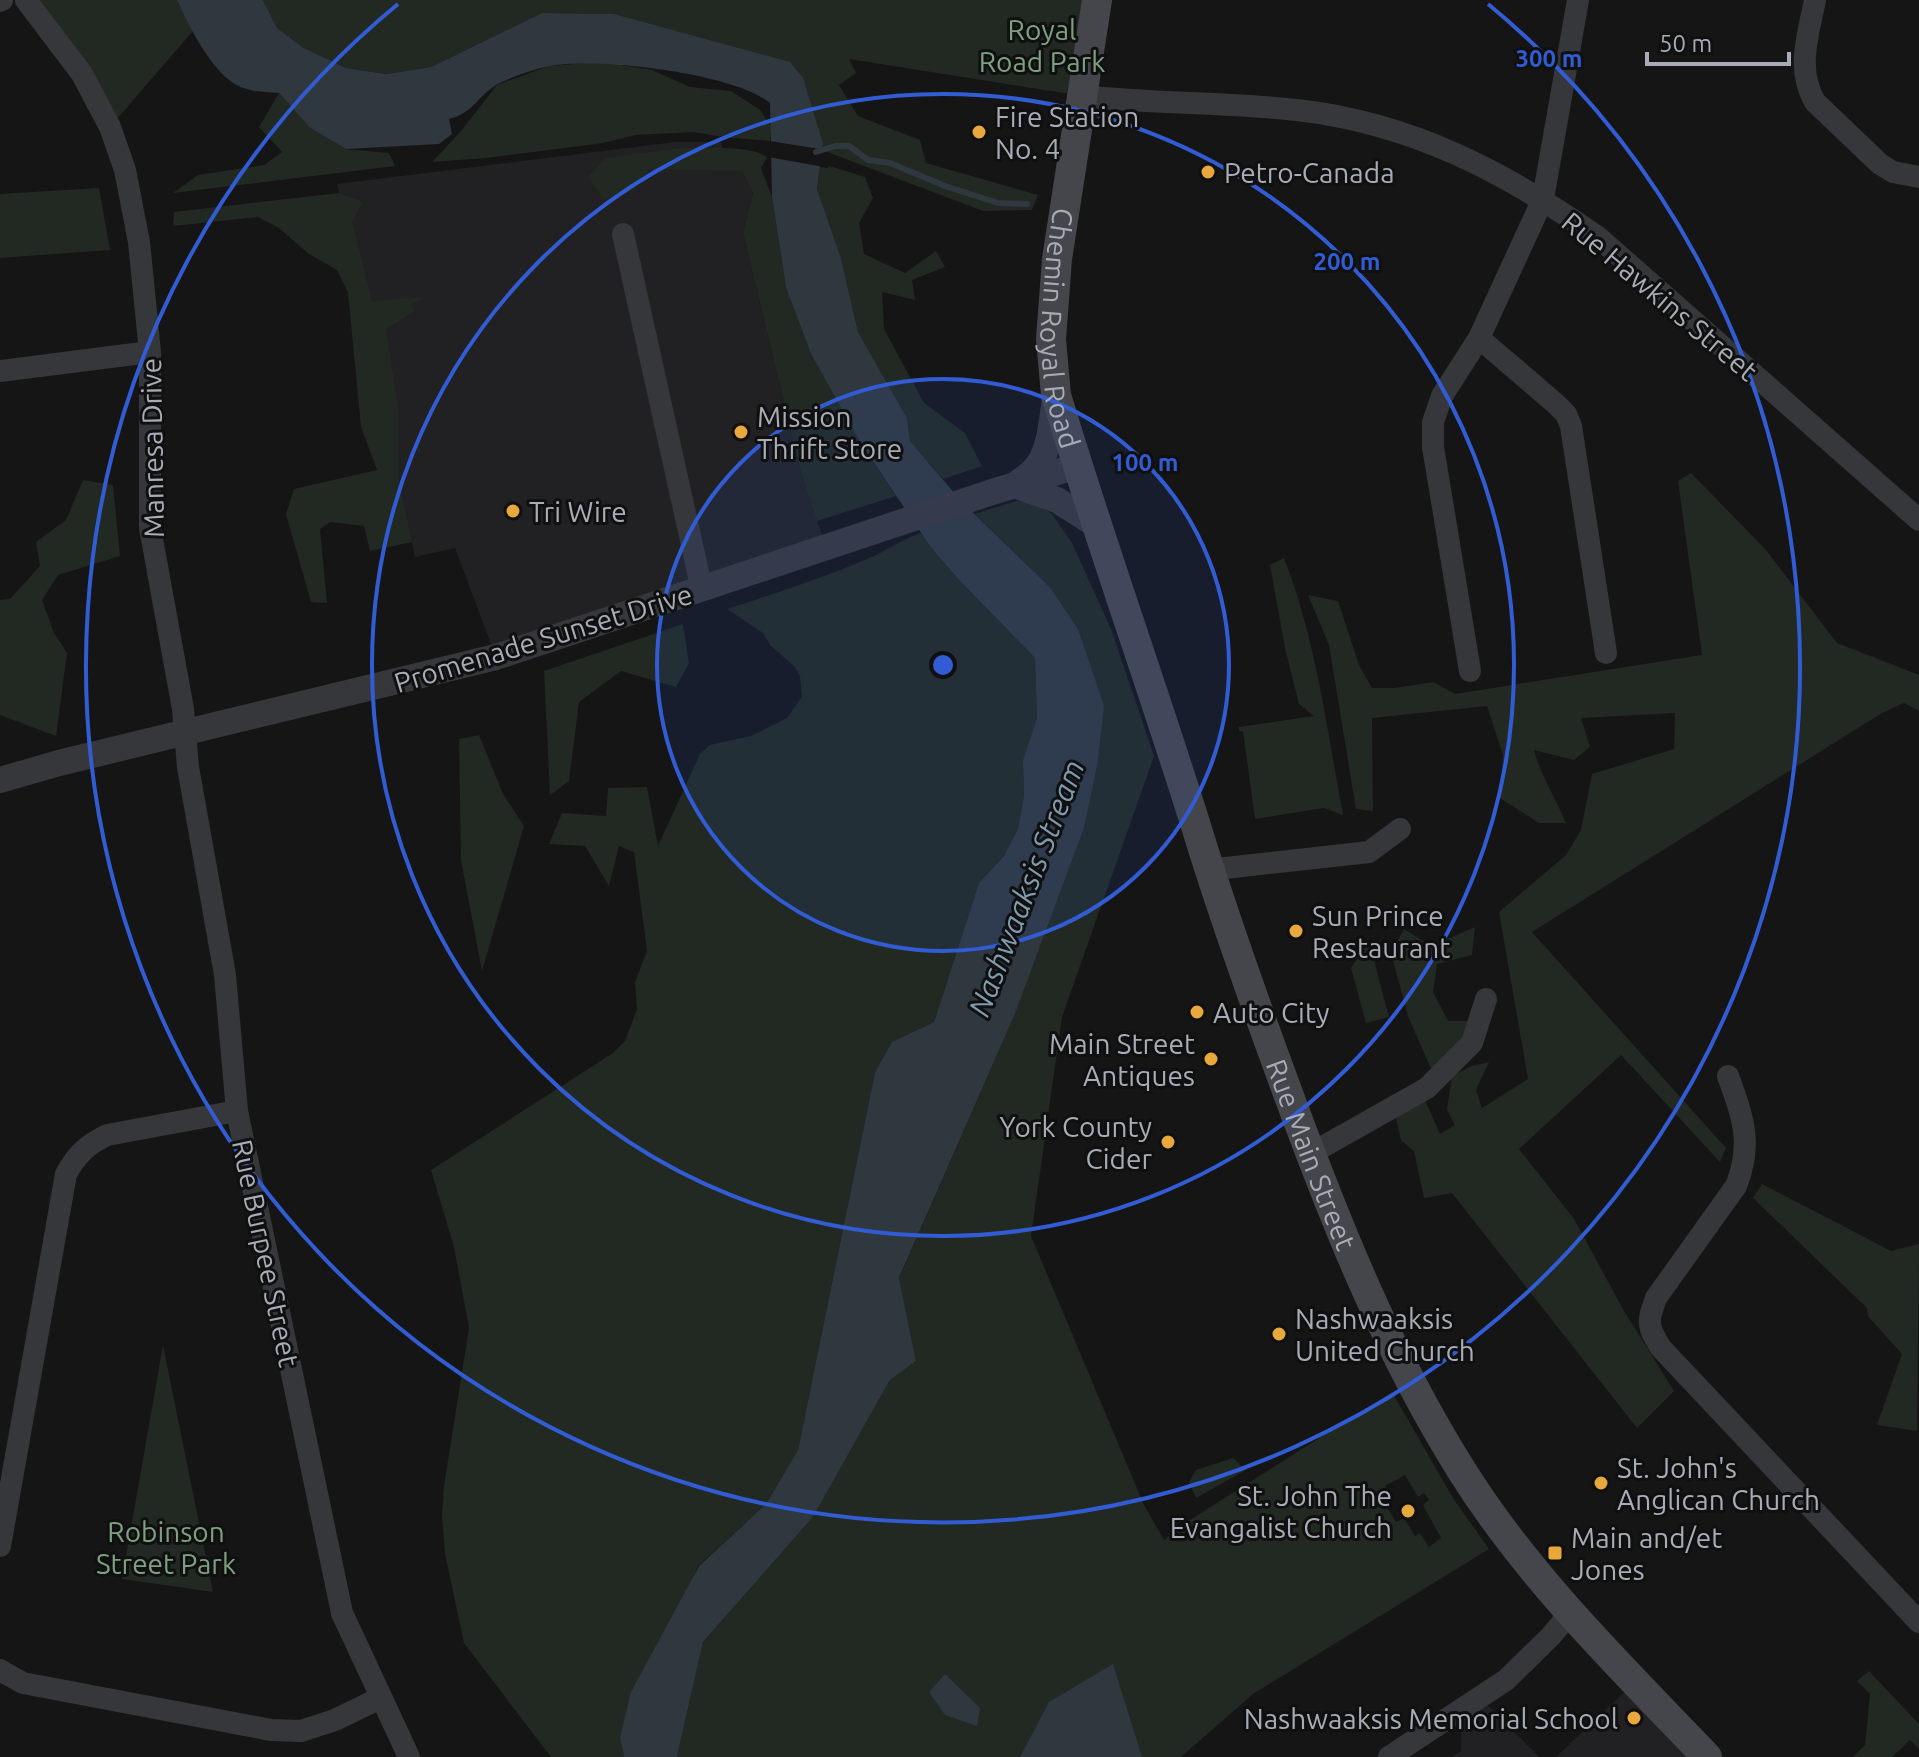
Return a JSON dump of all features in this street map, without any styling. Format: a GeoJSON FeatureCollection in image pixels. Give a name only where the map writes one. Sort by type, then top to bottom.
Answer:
{"type":"FeatureCollection","features":[{"type":"Feature","properties":{"kind":"main road","name":"Chemin Royal Road"},"geometry":{"type":"LineString","coordinates":[[1077,466],[1056,395],[1051,339],[1057,259],[1097,0]]}},
{"type":"Feature","properties":{"kind":"main road","name":"Rue Main Street"},"geometry":{"type":"LineString","coordinates":[[1077,466],[1207,870],[1310,1154],[1367,1295],[1409,1382],[1464,1474],[1507,1537],[1570,1613],[1707,1757]]}},
{"type":"Feature","properties":{"kind":"street","name":"Manresa Drive"},"geometry":{"type":"LineString","coordinates":[[26,0],[82,74],[110,127],[125,170],[133,208],[150,352],[150,528],[186,733]]}},
{"type":"Feature","properties":{"kind":"street"},"geometry":{"type":"LineString","coordinates":[[1470,671],[1433,447],[1433,422],[1442,396],[1479,338],[1543,199],[1578,0]]}},
{"type":"Feature","properties":{"kind":"street"},"geometry":{"type":"LineString","coordinates":[[1815,0],[1803,73],[1815,102],[1880,164],[1893,172],[1919,177]]}},
{"type":"Feature","properties":{"kind":"street","name":"Rue Hawkins Street"},"geometry":{"type":"LineString","coordinates":[[1083,96],[1297,110],[1352,120],[1443,148],[1504,176],[1598,237],[1915,507]]}},
{"type":"Feature","properties":{"kind":"street"},"geometry":{"type":"LineString","coordinates":[[623,234],[702,590]]}},
{"type":"Feature","properties":{"kind":"street"},"geometry":{"type":"LineString","coordinates":[[1479,338],[1556,404],[1566,414],[1571,426],[1606,653]]}},
{"type":"Feature","properties":{"kind":"street"},"geometry":{"type":"LineString","coordinates":[[0,371],[150,352]]}},
{"type":"Feature","properties":{"kind":"street"},"geometry":{"type":"LineString","coordinates":[[1002,489],[1034,473],[1042,462],[1056,395]]}},
{"type":"Feature","properties":{"kind":"street","name":"Promenade Sunset Drive"},"geometry":{"type":"LineString","coordinates":[[0,780],[496,657],[1077,466]]}},
{"type":"Feature","properties":{"kind":"street"},"geometry":{"type":"LineString","coordinates":[[1002,489],[1057,500],[1098,526]]}},
{"type":"Feature","properties":{"kind":"street","name":"Rue Burpee Street"},"geometry":{"type":"LineString","coordinates":[[186,733],[188,767],[225,975],[237,1111],[339,1601],[409,1757]]}},
{"type":"Feature","properties":{"kind":"street"},"geometry":{"type":"LineString","coordinates":[[1207,870],[1369,852],[1400,829]]}},
{"type":"Feature","properties":{"kind":"street"},"geometry":{"type":"LineString","coordinates":[[1310,1154],[1427,1088],[1472,1043],[1486,999]]}},
{"type":"Feature","properties":{"kind":"street"},"geometry":{"type":"LineString","coordinates":[[1728,1076],[1746,1131],[1747,1151],[1743,1170],[1736,1186],[1656,1298],[1649,1318],[1649,1330],[1661,1348],[1919,1622]]}},
{"type":"Feature","properties":{"kind":"street"},"geometry":{"type":"LineString","coordinates":[[0,1546],[66,1174],[71,1164],[91,1143],[107,1135],[237,1111]]}},
{"type":"Feature","properties":{"kind":"street"},"geometry":{"type":"LineString","coordinates":[[1389,1757],[1506,1680],[1570,1613]]}},
{"type":"Feature","properties":{"kind":"street"},"geometry":{"type":"LineString","coordinates":[[0,1670],[23,1683],[271,1730],[301,1731],[335,1720],[380,1698]]}},
{"type":"Feature","properties":{"kind":"shaded area"},"geometry":{"type":"Polygon","coordinates":[[[675,142],[721,142],[728,170],[742,171],[753,193],[743,233],[801,473],[826,547],[496,657],[455,548],[415,557],[337,184],[675,142]]]}},
{"type":"Feature","properties":{"kind":"shaded area","name":"Nashwaaksis Memorial School"},"geometry":{"type":"Polygon","coordinates":[[[1636,1681],[1707,1757],[1556,1757],[1636,1681]]]}},
{"type":"Feature","properties":{"kind":"shaded area","name":"Nashwaaksis Memorial School"},"geometry":{"type":"Polygon","coordinates":[[[1481,1698],[1539,1757],[1452,1757],[1461,1751],[1462,1711],[1481,1698]]]}},
{"type":"Feature","properties":{"kind":"green space"},"geometry":{"type":"Polygon","coordinates":[[[26,0],[177,0],[193,31],[110,127],[26,0]]]}},
{"type":"Feature","properties":{"kind":"green space","name":"Royal Road Park"},"geometry":{"type":"Polygon","coordinates":[[[263,0],[1097,0],[1083,96],[849,59],[856,73],[839,85],[858,116],[920,140],[926,163],[1038,195],[1032,210],[983,211],[822,150],[823,143],[803,79],[614,14],[542,13],[431,67],[386,74],[346,68],[304,48],[277,28],[263,0]]]}},
{"type":"Feature","properties":{"kind":"green space"},"geometry":{"type":"Polygon","coordinates":[[[601,62],[652,70],[690,87],[731,91],[760,110],[771,126],[770,141],[695,132],[636,135],[603,143],[432,162],[497,85],[549,66],[601,62]]]}},
{"type":"Feature","properties":{"kind":"green space"},"geometry":{"type":"Polygon","coordinates":[[[279,93],[310,128],[346,149],[389,153],[395,166],[173,193],[198,175],[264,165],[282,152],[259,127],[279,93]]]}},
{"type":"Feature","properties":{"kind":"green space"},"geometry":{"type":"Polygon","coordinates":[[[682,148],[739,149],[767,157],[761,168],[772,197],[786,288],[811,354],[860,442],[896,496],[817,521],[801,473],[743,233],[753,193],[742,171],[649,169],[635,190],[604,199],[588,177],[606,158],[682,148]]]}},
{"type":"Feature","properties":{"kind":"green space"},"geometry":{"type":"Polygon","coordinates":[[[829,166],[865,177],[873,198],[859,223],[864,254],[905,273],[936,251],[945,267],[912,280],[915,300],[882,292],[884,329],[924,403],[965,433],[982,466],[943,479],[910,441],[907,418],[858,332],[841,258],[817,189],[820,167],[829,166]]]}},
{"type":"Feature","properties":{"kind":"green space"},"geometry":{"type":"Polygon","coordinates":[[[99,188],[110,250],[0,258],[0,194],[99,188]]]}},
{"type":"Feature","properties":{"kind":"green space"},"geometry":{"type":"Polygon","coordinates":[[[339,193],[363,202],[352,221],[372,301],[426,297],[411,304],[414,311],[386,330],[398,407],[398,474],[412,542],[370,551],[364,526],[330,522],[320,529],[327,603],[311,602],[286,514],[294,489],[377,470],[361,427],[348,292],[337,270],[309,254],[279,228],[258,217],[173,226],[174,212],[339,193]]]}},
{"type":"Feature","properties":{"kind":"green space"},"geometry":{"type":"Polygon","coordinates":[[[1691,473],[1766,550],[1837,643],[1919,675],[1919,711],[1904,703],[1882,713],[1532,932],[1726,1148],[1720,1162],[1621,1055],[1519,1149],[1574,1219],[1624,1311],[1674,1391],[1637,1428],[1452,1193],[1424,1198],[1414,1151],[1401,1140],[1395,1113],[1423,1095],[1440,1134],[1455,1125],[1447,1110],[1452,1076],[1489,1062],[1476,1090],[1482,1108],[1528,1079],[1499,912],[1566,855],[1581,830],[1592,774],[1674,749],[1675,713],[1581,718],[1590,747],[1574,760],[1534,750],[1566,823],[1539,823],[1500,798],[1503,755],[1487,706],[1372,718],[1373,811],[1356,809],[1329,645],[1308,595],[1338,601],[1359,665],[1372,688],[1434,682],[1455,694],[1702,655],[1678,481],[1691,473]]]}},
{"type":"Feature","properties":{"kind":"green space"},"geometry":{"type":"Polygon","coordinates":[[[83,480],[113,485],[120,556],[58,575],[42,600],[54,633],[67,653],[56,736],[0,715],[0,600],[10,599],[40,566],[36,542],[66,520],[83,480]]]}},
{"type":"Feature","properties":{"kind":"green space"},"geometry":{"type":"Polygon","coordinates":[[[1016,501],[1035,502],[1052,514],[1072,543],[1111,629],[1154,756],[1062,1017],[1031,1236],[1144,1505],[1164,1540],[1190,1520],[1392,1392],[1453,1498],[1489,1549],[1253,1694],[1181,1757],[677,1757],[703,1642],[813,1517],[890,1380],[916,1361],[899,1279],[1015,1014],[1084,828],[1097,767],[1089,667],[1078,629],[1050,587],[975,514],[1016,501]],[[1405,1475],[1385,1486],[1390,1494],[1382,1499],[1396,1522],[1404,1518],[1415,1536],[1420,1533],[1429,1547],[1441,1538],[1423,1505],[1429,1500],[1424,1493],[1418,1497],[1405,1475]]]}},
{"type":"Feature","properties":{"kind":"green space"},"geometry":{"type":"Polygon","coordinates":[[[921,533],[960,581],[1035,658],[1037,718],[1023,760],[1024,795],[1018,829],[1004,856],[979,883],[934,1022],[892,1042],[875,1072],[798,1450],[766,1504],[698,1566],[620,1738],[624,1757],[551,1757],[464,1643],[445,1554],[442,1516],[444,1486],[469,1328],[454,1247],[431,1170],[613,1053],[625,1041],[637,1009],[635,982],[647,951],[634,852],[619,846],[609,886],[585,846],[549,844],[562,813],[606,816],[608,788],[647,787],[658,846],[700,754],[710,745],[751,736],[787,718],[802,697],[800,676],[794,666],[770,645],[763,633],[727,609],[848,567],[921,533]]]}},
{"type":"Feature","properties":{"kind":"green space"},"geometry":{"type":"Polygon","coordinates":[[[1284,558],[1313,653],[1343,815],[1324,808],[1255,819],[1243,731],[1239,731],[1239,727],[1314,716],[1299,704],[1285,648],[1270,565],[1284,558]]]}},
{"type":"Feature","properties":{"kind":"green space"},"geometry":{"type":"Polygon","coordinates":[[[683,624],[689,663],[676,687],[621,671],[579,702],[569,781],[550,795],[544,671],[683,624]]]}},
{"type":"Feature","properties":{"kind":"green space"},"geometry":{"type":"Polygon","coordinates":[[[479,735],[503,794],[524,826],[482,971],[461,860],[459,739],[479,735]]]}},
{"type":"Feature","properties":{"kind":"green space"},"geometry":{"type":"Polygon","coordinates":[[[1475,927],[1472,955],[1437,964],[1433,992],[1448,1021],[1468,1021],[1462,1045],[1432,1071],[1408,1016],[1391,953],[1404,929],[1431,946],[1475,927]]]}},
{"type":"Feature","properties":{"kind":"green space"},"geometry":{"type":"Polygon","coordinates":[[[1369,941],[1389,1017],[1366,1023],[1351,968],[1369,941]]]}},
{"type":"Feature","properties":{"kind":"green space"},"geometry":{"type":"Polygon","coordinates":[[[1762,1184],[1891,1251],[1919,1244],[1917,1431],[1877,1425],[1902,1354],[1868,1316],[1867,1308],[1753,1198],[1762,1184]]]}},
{"type":"Feature","properties":{"kind":"green space","name":"Robinson Street Park"},"geometry":{"type":"Polygon","coordinates":[[[163,1345],[213,1592],[122,1579],[163,1345]]]}},
{"type":"Feature","properties":{"kind":"green space"},"geometry":{"type":"Polygon","coordinates":[[[1233,1458],[1246,1470],[1196,1498],[1189,1482],[1196,1470],[1233,1458]]]}},
{"type":"Feature","properties":{"kind":"green space"},"geometry":{"type":"Polygon","coordinates":[[[1869,1671],[1919,1724],[1919,1749],[1910,1740],[1892,1757],[1853,1757],[1865,1745],[1870,1694],[1857,1681],[1869,1671]]]}},
{"type":"Feature","properties":{"kind":"water","name":"Nashwaaksis Stream"},"geometry":{"type":"Polygon","coordinates":[[[177,0],[263,0],[277,28],[304,48],[346,68],[386,74],[431,67],[542,13],[614,14],[790,62],[803,78],[823,143],[817,189],[841,258],[858,332],[907,418],[910,441],[962,502],[1050,587],[1078,629],[1104,706],[1097,767],[1084,828],[1015,1014],[899,1278],[916,1361],[890,1380],[813,1517],[703,1642],[677,1757],[624,1757],[620,1738],[631,1692],[699,1566],[766,1504],[798,1450],[875,1072],[892,1042],[934,1022],[979,883],[1004,856],[1018,829],[1024,795],[1023,760],[1037,718],[1035,658],[930,546],[860,442],[811,354],[786,288],[772,197],[770,103],[727,83],[664,70],[599,64],[550,66],[516,76],[491,88],[464,113],[449,119],[452,134],[439,144],[346,149],[310,128],[279,93],[247,89],[224,76],[205,52],[177,0]]]}},
{"type":"Feature","properties":{"kind":"water"},"geometry":{"type":"Polygon","coordinates":[[[1113,1664],[1142,1757],[1020,1757],[1049,1702],[1113,1664]]]}},
{"type":"Feature","properties":{"kind":"water"},"geometry":{"type":"Polygon","coordinates":[[[945,1674],[980,1708],[977,1726],[945,1715],[929,1692],[945,1674]]]}},
{"type":"Feature","properties":{"kind":"pier"},"geometry":{"type":"Polygon","coordinates":[[[770,141],[826,150],[824,167],[768,157],[770,141]]]}},
{"type":"Feature","properties":{"kind":"waterway"},"geometry":{"type":"LineString","coordinates":[[816,152],[835,146],[849,146],[868,160],[890,163],[945,186],[998,203],[1027,204]]}},
{"type":"Feature","properties":{"kind":"place","name":"Fire Station No. 4"},"geometry":{"type":"Point","coordinates":[979,132]}},
{"type":"Feature","properties":{"kind":"place","name":"Petro-Canada"},"geometry":{"type":"Point","coordinates":[1208,172]}},
{"type":"Feature","properties":{"kind":"place","name":"Mission Thrift Store"},"geometry":{"type":"Point","coordinates":[741,432]}},
{"type":"Feature","properties":{"kind":"place","name":"Tri Wire"},"geometry":{"type":"Point","coordinates":[513,511]}},
{"type":"Feature","properties":{"kind":"place","name":"Sun Prince Restaurant"},"geometry":{"type":"Point","coordinates":[1296,931]}},
{"type":"Feature","properties":{"kind":"place","name":"Auto City"},"geometry":{"type":"Point","coordinates":[1197,1012]}},
{"type":"Feature","properties":{"kind":"place","name":"Main Street Antiques"},"geometry":{"type":"Point","coordinates":[1211,1059]}},
{"type":"Feature","properties":{"kind":"place","name":"York County Cider"},"geometry":{"type":"Point","coordinates":[1168,1142]}},
{"type":"Feature","properties":{"kind":"place","name":"Nashwaaksis United Church"},"geometry":{"type":"Point","coordinates":[1279,1334]}},
{"type":"Feature","properties":{"kind":"place","name":"St. John's Anglican Church"},"geometry":{"type":"Point","coordinates":[1601,1483]}},
{"type":"Feature","properties":{"kind":"place","name":"St. John The Evangalist Church"},"geometry":{"type":"Point","coordinates":[1408,1511]}},
{"type":"Feature","properties":{"kind":"place","name":"Main and/et Jones"},"geometry":{"type":"Point","coordinates":[1555,1553]}},
{"type":"Feature","properties":{"kind":"place","name":"Nashwaaksis Memorial School"},"geometry":{"type":"Point","coordinates":[1634,1718]}}]}
